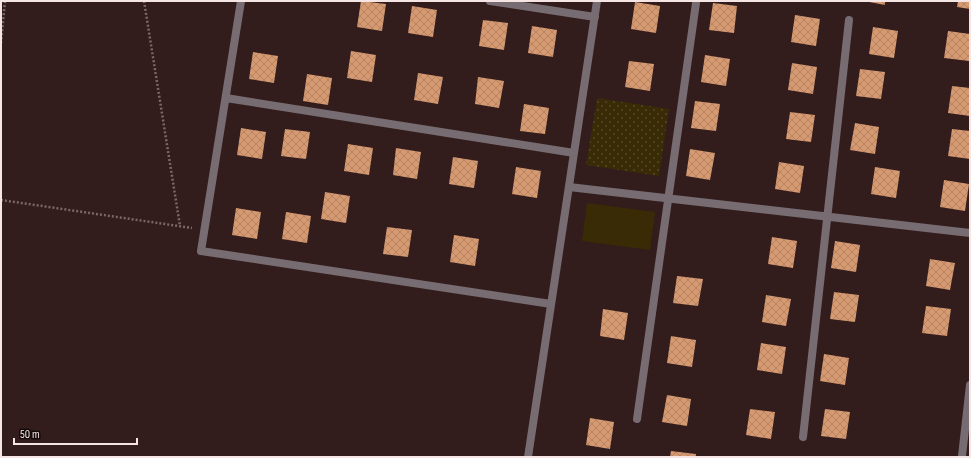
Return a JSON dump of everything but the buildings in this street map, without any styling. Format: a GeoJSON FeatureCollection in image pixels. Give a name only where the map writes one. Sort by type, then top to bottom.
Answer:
{"type":"FeatureCollection","features":[{"type":"Feature","properties":{"kind":"street"},"geometry":{"type":"LineString","coordinates":[[241,1],[201,251],[551,304]]}},
{"type":"Feature","properties":{"kind":"street"},"geometry":{"type":"LineString","coordinates":[[490,1],[595,17]]}},
{"type":"Feature","properties":{"kind":"street"},"geometry":{"type":"LineString","coordinates":[[528,457],[597,1]]}},
{"type":"Feature","properties":{"kind":"street"},"geometry":{"type":"LineString","coordinates":[[637,419],[696,3]]}},
{"type":"Feature","properties":{"kind":"street"},"geometry":{"type":"LineString","coordinates":[[803,437],[850,20]]}},
{"type":"Feature","properties":{"kind":"street"},"geometry":{"type":"LineString","coordinates":[[226,98],[574,153]]}},
{"type":"Feature","properties":{"kind":"street"},"geometry":{"type":"LineString","coordinates":[[569,188],[970,233]]}},
{"type":"Feature","properties":{"kind":"street"},"geometry":{"type":"LineString","coordinates":[[962,456],[970,384]]}},
{"type":"Feature","properties":{"kind":"path"},"geometry":{"type":"LineString","coordinates":[[1,43],[5,1]]}},
{"type":"Feature","properties":{"kind":"path"},"geometry":{"type":"LineString","coordinates":[[144,1],[180,226]]}},
{"type":"Feature","properties":{"kind":"path"},"geometry":{"type":"LineString","coordinates":[[1,200],[205,230]]}},
{"type":"Feature","properties":{"kind":"shaded area"},"geometry":{"type":"Polygon","coordinates":[[[597,98],[669,109],[659,176],[586,165],[597,98]]]}},
{"type":"Feature","properties":{"kind":"shaded area"},"geometry":{"type":"Polygon","coordinates":[[[587,203],[655,212],[650,250],[582,241],[587,203]]]}}]}
